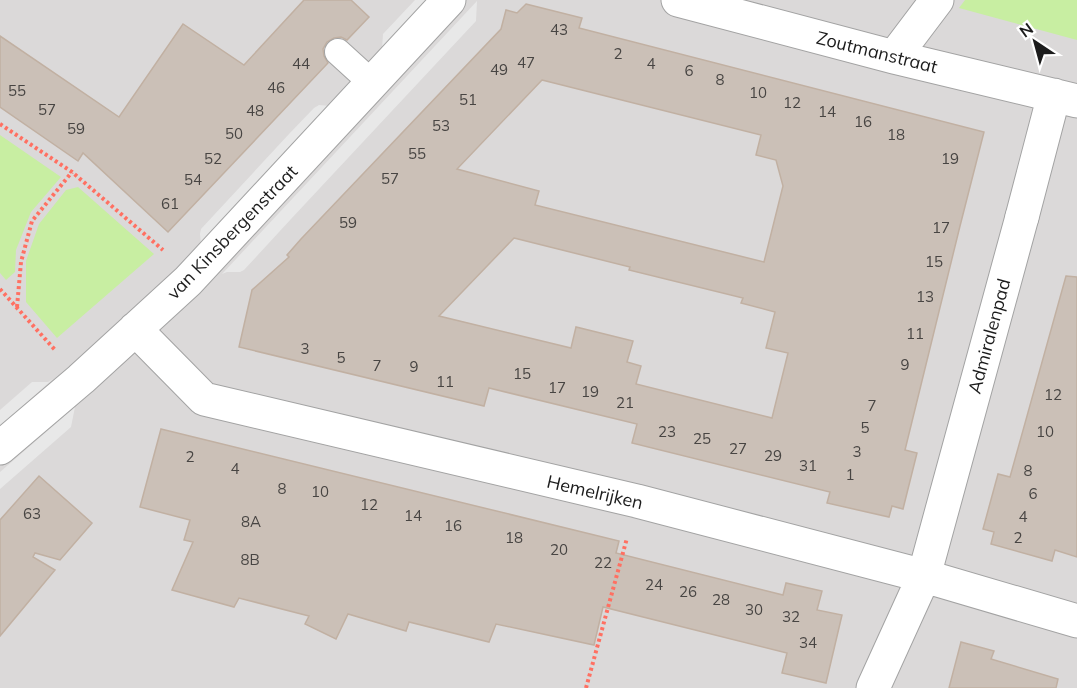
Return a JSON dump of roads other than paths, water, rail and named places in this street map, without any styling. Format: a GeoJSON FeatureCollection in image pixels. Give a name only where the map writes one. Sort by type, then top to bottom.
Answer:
{"type":"FeatureCollection","features":[{"type":"Feature","properties":{"kind":"street","name":"van Kinsbergenstraat"},"geometry":{"type":"LineString","coordinates":[[0,448],[81,379],[188,281],[449,0]]}},
{"type":"Feature","properties":{"kind":"street","name":"Zoutmanstraat"},"geometry":{"type":"LineString","coordinates":[[678,0],[894,57],[1065,98]]}},
{"type":"Feature","properties":{"kind":"street"},"geometry":{"type":"LineString","coordinates":[[894,57],[937,0]]}},
{"type":"Feature","properties":{"kind":"street","name":"Admiralenpad"},"geometry":{"type":"LineString","coordinates":[[873,688],[924,576],[1022,216],[1065,98]]}},
{"type":"Feature","properties":{"kind":"street","name":"Hemelrijken"},"geometry":{"type":"LineString","coordinates":[[135,329],[204,399],[637,501],[924,576],[1077,621]]}},
{"type":"Feature","properties":{"kind":"lane"},"geometry":{"type":"LineString","coordinates":[[338,52],[372,83]]}}]}
